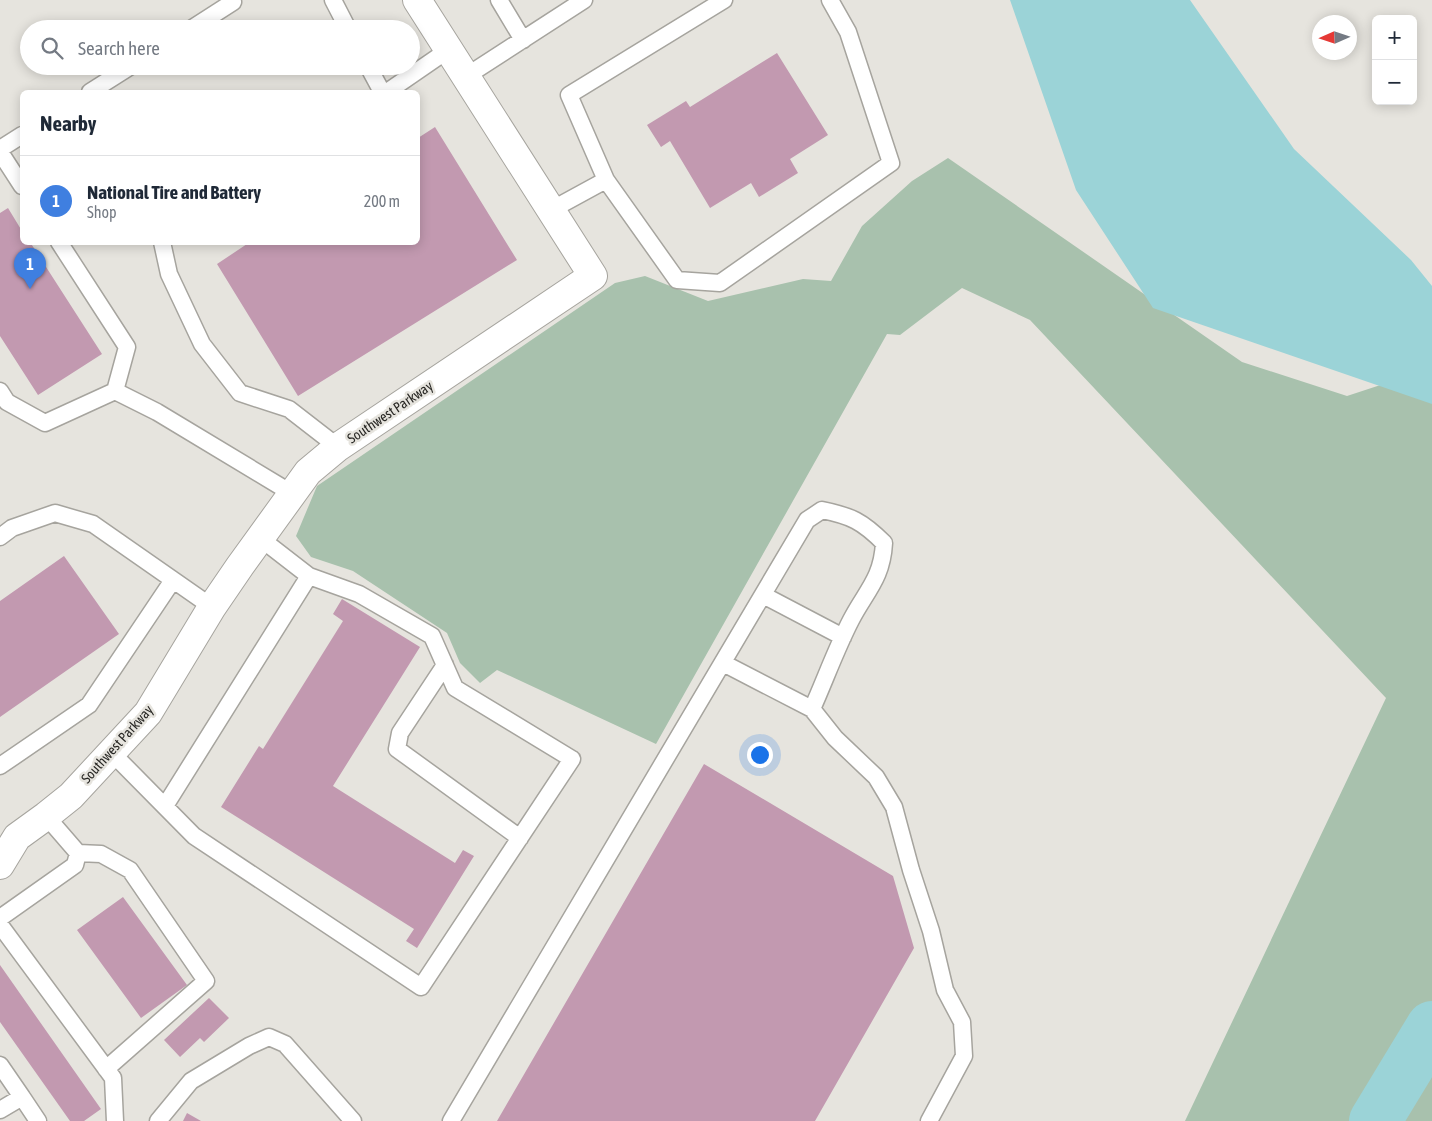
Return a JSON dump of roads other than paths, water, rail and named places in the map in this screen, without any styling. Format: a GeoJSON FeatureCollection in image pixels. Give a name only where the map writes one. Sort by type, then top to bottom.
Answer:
{"type":"FeatureCollection","features":[{"type":"Feature","properties":{"kind":"street","name":"Southwest Parkway"},"geometry":{"type":"LineString","coordinates":[[0,865],[8,838],[46,816],[71,796],[148,712],[212,607],[308,472],[338,447],[594,276],[465,77],[418,0]]}},
{"type":"Feature","properties":{"kind":"lane"},"geometry":{"type":"LineString","coordinates":[[333,0],[343,20]]}},
{"type":"Feature","properties":{"kind":"lane"},"geometry":{"type":"LineString","coordinates":[[499,0],[523,40]]}},
{"type":"Feature","properties":{"kind":"lane"},"geometry":{"type":"LineString","coordinates":[[465,77],[584,0]]}},
{"type":"Feature","properties":{"kind":"lane"},"geometry":{"type":"LineString","coordinates":[[724,0],[569,95],[606,180],[677,280],[720,283],[891,163],[848,32],[830,0]]}},
{"type":"Feature","properties":{"kind":"lane"},"geometry":{"type":"LineString","coordinates":[[205,20],[234,1]]}},
{"type":"Feature","properties":{"kind":"lane"},"geometry":{"type":"LineString","coordinates":[[420,69],[448,50]]}},
{"type":"Feature","properties":{"kind":"lane"},"geometry":{"type":"LineString","coordinates":[[93,90],[117,75]]}},
{"type":"Feature","properties":{"kind":"lane"},"geometry":{"type":"LineString","coordinates":[[373,75],[381,90]]}},
{"type":"Feature","properties":{"kind":"lane"},"geometry":{"type":"LineString","coordinates":[[390,90],[412,75]]}},
{"type":"Feature","properties":{"kind":"lane"},"geometry":{"type":"LineString","coordinates":[[20,136],[0,151],[20,183]]}},
{"type":"Feature","properties":{"kind":"lane"},"geometry":{"type":"LineString","coordinates":[[551,210],[606,180]]}},
{"type":"Feature","properties":{"kind":"lane"},"geometry":{"type":"LineString","coordinates":[[61,245],[127,347],[115,391]]}},
{"type":"Feature","properties":{"kind":"lane"},"geometry":{"type":"LineString","coordinates":[[163,245],[168,274],[202,344],[240,393],[289,409],[338,447]]}},
{"type":"Feature","properties":{"kind":"lane"},"geometry":{"type":"LineString","coordinates":[[0,391],[7,402],[45,423],[115,391]]}},
{"type":"Feature","properties":{"kind":"lane"},"geometry":{"type":"LineString","coordinates":[[115,391],[157,412],[293,494]]}},
{"type":"Feature","properties":{"kind":"lane"},"geometry":{"type":"LineString","coordinates":[[451,1121],[807,520],[822,510],[847,515],[868,527],[884,543],[883,558],[873,585],[851,620],[812,709]]}},
{"type":"Feature","properties":{"kind":"lane"},"geometry":{"type":"LineString","coordinates":[[0,537],[12,528],[55,513],[93,524],[212,607]]}},
{"type":"Feature","properties":{"kind":"lane"},"geometry":{"type":"LineString","coordinates":[[111,752],[194,836],[421,987],[572,759],[455,688],[432,636],[359,594],[308,576],[260,538]]}},
{"type":"Feature","properties":{"kind":"lane"},"geometry":{"type":"LineString","coordinates":[[165,806],[308,576]]}},
{"type":"Feature","properties":{"kind":"lane"},"geometry":{"type":"LineString","coordinates":[[0,766],[89,705],[172,580]]}},
{"type":"Feature","properties":{"kind":"lane"},"geometry":{"type":"LineString","coordinates":[[763,595],[843,637]]}},
{"type":"Feature","properties":{"kind":"lane"},"geometry":{"type":"LineString","coordinates":[[723,663],[812,709],[835,738],[876,777],[894,807],[911,870],[931,931],[945,990],[962,1022],[964,1056],[929,1121]]}},
{"type":"Feature","properties":{"kind":"lane"},"geometry":{"type":"LineString","coordinates":[[444,665],[400,733],[397,749],[520,838]]}},
{"type":"Feature","properties":{"kind":"lane"},"geometry":{"type":"LineString","coordinates":[[46,816],[78,853],[101,854],[130,870],[206,981],[106,1069]]}},
{"type":"Feature","properties":{"kind":"lane"},"geometry":{"type":"LineString","coordinates":[[0,918],[75,865],[78,853]]}},
{"type":"Feature","properties":{"kind":"lane"},"geometry":{"type":"LineString","coordinates":[[0,925],[113,1078],[116,1121]]}},
{"type":"Feature","properties":{"kind":"lane"},"geometry":{"type":"LineString","coordinates":[[158,1121],[191,1081],[249,1046],[269,1037],[285,1044],[353,1121]]}},
{"type":"Feature","properties":{"kind":"lane"},"geometry":{"type":"LineString","coordinates":[[0,1065],[38,1121]]}},
{"type":"Feature","properties":{"kind":"lane"},"geometry":{"type":"LineString","coordinates":[[0,1110],[22,1096]]}},
{"type":"Feature","properties":{"kind":"water"},"geometry":{"type":"Polygon","coordinates":[[[1010,0],[1190,0],[1294,149],[1411,260],[1432,286],[1432,404],[1153,308],[1076,190],[1010,0]]]}},
{"type":"Feature","properties":{"kind":"waterway"},"geometry":{"type":"LineString","coordinates":[[1375,1121],[1432,1027]]}},
{"type":"Feature","properties":{"kind":"place","name":"National Tire and Battery"},"geometry":{"type":"Point","coordinates":[30,289]}}]}
